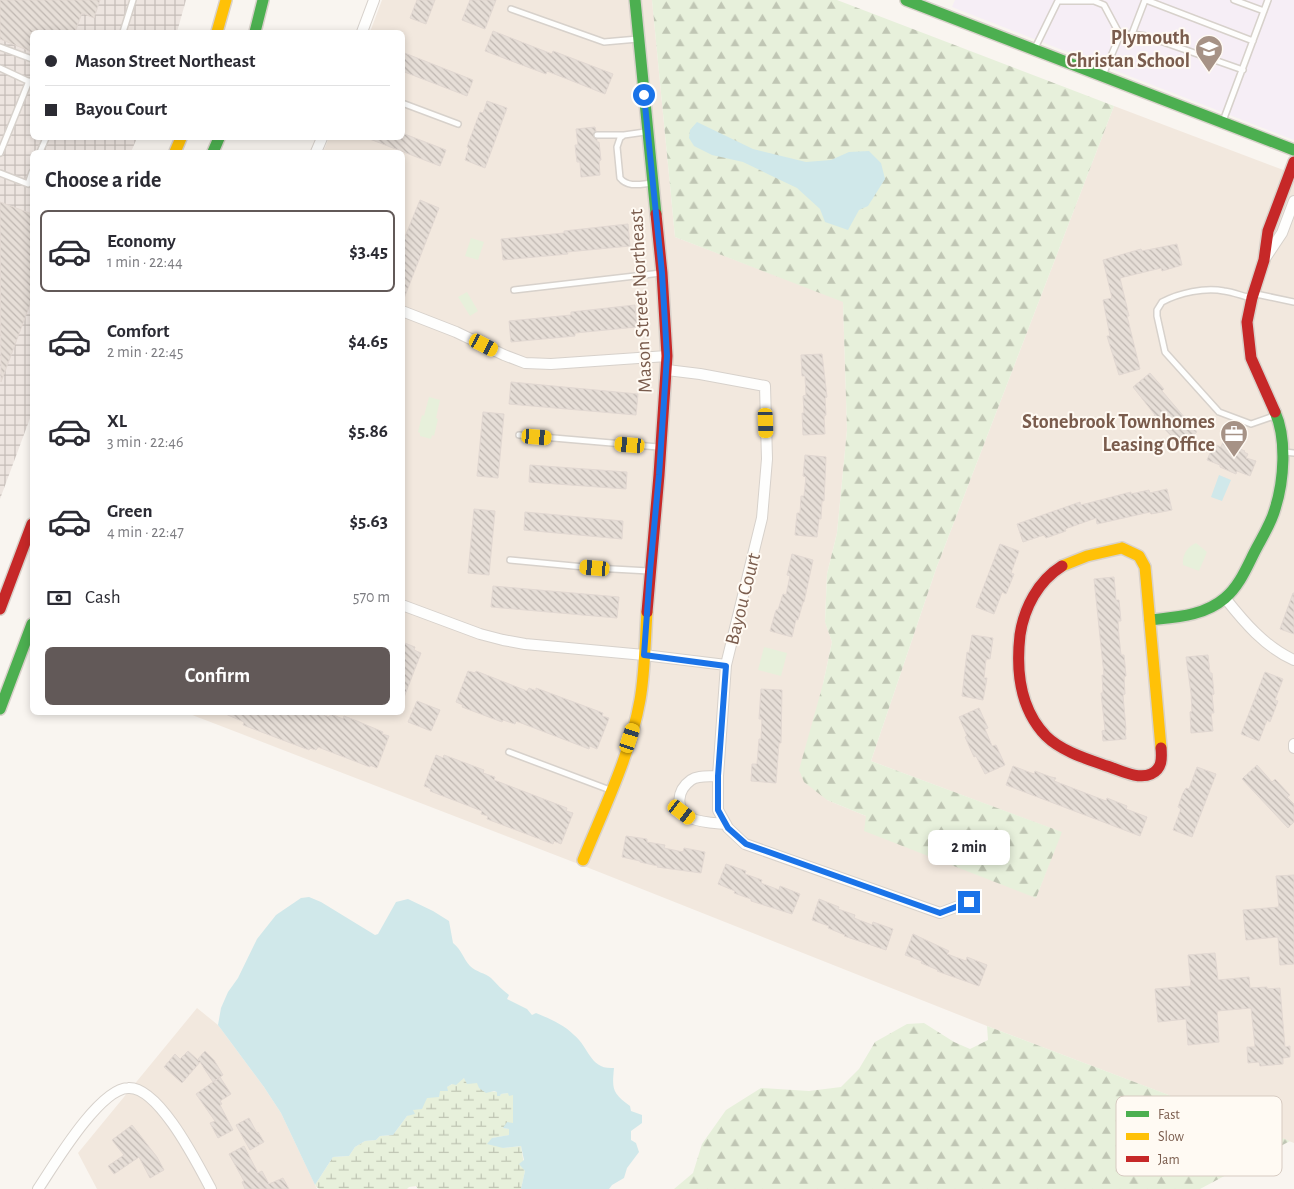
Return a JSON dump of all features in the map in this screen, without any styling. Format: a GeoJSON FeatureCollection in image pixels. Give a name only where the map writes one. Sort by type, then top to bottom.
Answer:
{"type":"FeatureCollection","features":[{"type":"Feature","properties":{"kind":"main road"},"geometry":{"type":"LineString","coordinates":[[218,30],[226,0]]}},
{"type":"Feature","properties":{"kind":"main road"},"geometry":{"type":"LineString","coordinates":[[255,30],[263,0]]}},
{"type":"Feature","properties":{"kind":"main road","name":"Mason Street Northeast"},"geometry":{"type":"LineString","coordinates":[[583,860],[611,790],[636,719],[642,678],[667,370],[662,273],[635,0]]}},
{"type":"Feature","properties":{"kind":"main road"},"geometry":{"type":"LineString","coordinates":[[906,0],[1294,150]]}},
{"type":"Feature","properties":{"kind":"main road"},"geometry":{"type":"LineString","coordinates":[[1150,620],[1192,615],[1208,609],[1224,598],[1240,580],[1275,510],[1289,452],[1277,416],[1251,358],[1247,322],[1252,296],[1264,260],[1268,231],[1294,162]]}},
{"type":"Feature","properties":{"kind":"main road"},"geometry":{"type":"LineString","coordinates":[[0,609],[30,529]]}},
{"type":"Feature","properties":{"kind":"main road"},"geometry":{"type":"LineString","coordinates":[[1122,548],[1132,550],[1140,555],[1144,563],[1150,620],[1162,760],[1154,773],[1146,777],[1137,776],[1077,753],[1055,743],[1046,736],[1031,716],[1020,682],[1018,648],[1023,621],[1032,598],[1036,590],[1053,572],[1067,563],[1081,558],[1122,548]]}},
{"type":"Feature","properties":{"kind":"main road"},"geometry":{"type":"LineString","coordinates":[[0,709],[30,629]]}},
{"type":"Feature","properties":{"kind":"street"},"geometry":{"type":"LineString","coordinates":[[363,30],[374,0]]}},
{"type":"Feature","properties":{"kind":"street"},"geometry":{"type":"LineString","coordinates":[[1264,260],[1282,233],[1294,201]]}},
{"type":"Feature","properties":{"kind":"street"},"geometry":{"type":"LineString","coordinates":[[405,313],[456,332],[509,358],[525,363],[552,364],[667,356]]}},
{"type":"Feature","properties":{"kind":"street","name":"Bayou Court"},"geometry":{"type":"LineString","coordinates":[[667,370],[765,386],[767,459],[762,518],[726,666],[718,776],[718,810],[728,828],[746,844],[940,913],[969,902]]}},
{"type":"Feature","properties":{"kind":"street"},"geometry":{"type":"LineString","coordinates":[[1224,598],[1258,635],[1272,647],[1294,660]]}},
{"type":"Feature","properties":{"kind":"street"},"geometry":{"type":"LineString","coordinates":[[405,606],[480,634],[503,640],[726,666]]}},
{"type":"Feature","properties":{"kind":"street"},"geometry":{"type":"LineString","coordinates":[[718,776],[699,777],[690,780],[681,791],[678,802],[682,812],[691,819],[726,824]]}},
{"type":"Feature","properties":{"kind":"street"},"geometry":{"type":"LineString","coordinates":[[38,1189],[83,1124],[108,1097],[127,1088],[136,1089],[146,1094],[160,1106],[179,1133],[211,1189]]}},
{"type":"Feature","properties":{"kind":"lane"},"geometry":{"type":"LineString","coordinates":[[124,30],[133,0]]}},
{"type":"Feature","properties":{"kind":"lane"},"geometry":{"type":"LineString","coordinates":[[1132,34],[1145,0],[1253,41]]}},
{"type":"Feature","properties":{"kind":"lane"},"geometry":{"type":"LineString","coordinates":[[1234,0],[1264,11]]}},
{"type":"Feature","properties":{"kind":"lane"},"geometry":{"type":"LineString","coordinates":[[1222,123],[1268,0]]}},
{"type":"Feature","properties":{"kind":"lane"},"geometry":{"type":"LineString","coordinates":[[1034,51],[1058,1],[1094,1],[1104,5],[1120,35]]}},
{"type":"Feature","properties":{"kind":"lane"},"geometry":{"type":"LineString","coordinates":[[511,9],[604,42],[638,40]]}},
{"type":"Feature","properties":{"kind":"lane"},"geometry":{"type":"LineString","coordinates":[[1120,35],[1146,36],[1243,70]]}},
{"type":"Feature","properties":{"kind":"lane"},"geometry":{"type":"LineString","coordinates":[[1102,77],[1120,35]]}},
{"type":"Feature","properties":{"kind":"lane"},"geometry":{"type":"LineString","coordinates":[[0,46],[30,58]]}},
{"type":"Feature","properties":{"kind":"lane"},"geometry":{"type":"LineString","coordinates":[[0,68],[30,82]]}},
{"type":"Feature","properties":{"kind":"lane"},"geometry":{"type":"LineString","coordinates":[[0,153],[30,84]]}},
{"type":"Feature","properties":{"kind":"lane"},"geometry":{"type":"LineString","coordinates":[[405,104],[458,124]]}},
{"type":"Feature","properties":{"kind":"lane"},"geometry":{"type":"LineString","coordinates":[[597,135],[624,135],[648,132]]}},
{"type":"Feature","properties":{"kind":"lane"},"geometry":{"type":"LineString","coordinates":[[624,135],[620,138],[617,147],[620,178],[622,181],[631,184],[653,183]]}},
{"type":"Feature","properties":{"kind":"lane"},"geometry":{"type":"LineString","coordinates":[[0,173],[28,184],[30,178]]}},
{"type":"Feature","properties":{"kind":"lane"},"geometry":{"type":"LineString","coordinates":[[514,290],[662,273]]}},
{"type":"Feature","properties":{"kind":"lane"},"geometry":{"type":"LineString","coordinates":[[1277,416],[1251,424],[1219,412],[1165,352],[1157,310],[1162,302],[1178,296],[1210,290],[1224,290],[1294,302]]}},
{"type":"Feature","properties":{"kind":"lane"},"geometry":{"type":"LineString","coordinates":[[519,435],[661,447]]}},
{"type":"Feature","properties":{"kind":"lane"},"geometry":{"type":"LineString","coordinates":[[510,560],[650,571]]}},
{"type":"Feature","properties":{"kind":"lane"},"geometry":{"type":"LineString","coordinates":[[508,752],[611,790]]}},
{"type":"Feature","properties":{"kind":"shaded area"},"geometry":{"type":"Polygon","coordinates":[[[0,0],[186,0],[178,30],[30,30],[30,140],[136,140],[132,150],[30,150],[30,418],[0,499],[0,0]]]}},
{"type":"Feature","properties":{"kind":"shaded area"},"geometry":{"type":"Polygon","coordinates":[[[382,0],[652,0],[675,237],[843,301],[847,430],[837,533],[827,574],[825,621],[832,642],[823,684],[827,800],[866,816],[1036,898],[1061,832],[871,761],[936,569],[1114,106],[1294,174],[1294,1143],[1282,1138],[1282,1096],[1171,1096],[192,715],[405,715],[405,150],[324,150],[328,140],[405,140],[405,30],[371,30],[382,0]]]}},
{"type":"Feature","properties":{"kind":"shaded area","name":"Plymouth Christan School"},"geometry":{"type":"Polygon","coordinates":[[[955,0],[1294,0],[1294,140],[952,7],[955,0]]]}},
{"type":"Feature","properties":{"kind":"shaded area"},"geometry":{"type":"Polygon","coordinates":[[[197,1008],[218,1025],[264,1087],[281,1113],[317,1189],[97,1189],[78,1153],[197,1008]]]}},
{"type":"Feature","properties":{"kind":"green space"},"geometry":{"type":"Polygon","coordinates":[[[652,0],[837,0],[1114,106],[936,569],[871,761],[1062,832],[1036,898],[864,831],[866,816],[827,800],[804,782],[799,770],[823,684],[832,642],[825,622],[827,574],[837,533],[847,430],[843,302],[675,237],[652,0]]]}},
{"type":"Feature","properties":{"kind":"green space"},"geometry":{"type":"Polygon","coordinates":[[[471,238],[484,242],[478,260],[465,256],[471,238]]]}},
{"type":"Feature","properties":{"kind":"green space"},"geometry":{"type":"Polygon","coordinates":[[[467,292],[478,311],[470,316],[458,297],[467,292]]]}},
{"type":"Feature","properties":{"kind":"green space"},"geometry":{"type":"Polygon","coordinates":[[[429,397],[440,400],[436,418],[438,419],[434,436],[432,435],[431,439],[420,436],[418,432],[429,397]]]}},
{"type":"Feature","properties":{"kind":"green space"},"geometry":{"type":"Polygon","coordinates":[[[1196,543],[1207,552],[1199,571],[1183,565],[1183,558],[1186,552],[1196,543]]]}},
{"type":"Feature","properties":{"kind":"green space"},"geometry":{"type":"Polygon","coordinates":[[[764,647],[787,653],[781,676],[758,670],[764,647]]]}},
{"type":"Feature","properties":{"kind":"green space"},"geometry":{"type":"Polygon","coordinates":[[[924,1023],[954,1042],[970,1049],[988,1040],[987,1026],[1171,1096],[1116,1096],[1116,1176],[1224,1176],[1200,1189],[674,1189],[693,1173],[702,1144],[726,1110],[761,1088],[809,1091],[841,1087],[859,1069],[875,1042],[907,1024],[924,1023]]]}},
{"type":"Feature","properties":{"kind":"green space"},"geometry":{"type":"Polygon","coordinates":[[[464,1078],[471,1083],[478,1083],[488,1091],[497,1092],[500,1096],[501,1094],[508,1093],[513,1095],[513,1123],[503,1128],[509,1129],[510,1135],[492,1138],[503,1148],[521,1146],[525,1171],[521,1189],[418,1189],[416,1186],[407,1189],[319,1189],[315,1185],[333,1157],[349,1156],[355,1147],[365,1141],[376,1140],[380,1136],[393,1135],[407,1116],[427,1097],[464,1078]]]}},
{"type":"Feature","properties":{"kind":"green space"},"geometry":{"type":"Polygon","coordinates":[[[1282,1138],[1290,1141],[1282,1145],[1282,1138]]]}},
{"type":"Feature","properties":{"kind":"water"},"geometry":{"type":"Polygon","coordinates":[[[697,122],[753,149],[806,162],[831,160],[849,152],[869,151],[881,163],[885,179],[868,206],[859,210],[848,230],[825,222],[820,209],[797,188],[743,162],[712,155],[694,146],[689,138],[690,130],[697,122]]]}},
{"type":"Feature","properties":{"kind":"water"},"geometry":{"type":"Polygon","coordinates":[[[1219,475],[1231,480],[1222,501],[1211,497],[1219,475]]]}},
{"type":"Feature","properties":{"kind":"water"},"geometry":{"type":"Polygon","coordinates":[[[309,897],[321,902],[375,935],[378,934],[396,902],[408,899],[433,911],[449,921],[453,943],[470,966],[491,978],[509,995],[507,999],[527,1009],[532,1015],[536,1013],[561,1025],[579,1040],[595,1062],[606,1068],[614,1068],[613,1086],[616,1094],[630,1106],[631,1111],[642,1115],[642,1123],[631,1131],[631,1140],[636,1143],[639,1152],[627,1168],[624,1178],[609,1189],[521,1189],[525,1171],[519,1164],[524,1160],[521,1146],[503,1148],[487,1144],[492,1138],[509,1135],[509,1129],[503,1128],[507,1122],[513,1123],[513,1095],[509,1096],[508,1093],[497,1096],[497,1092],[494,1091],[486,1093],[479,1088],[477,1083],[467,1084],[464,1078],[456,1085],[452,1084],[447,1087],[448,1091],[440,1091],[439,1097],[427,1098],[422,1109],[413,1110],[415,1114],[407,1116],[393,1135],[380,1136],[376,1140],[365,1141],[355,1147],[349,1156],[333,1157],[315,1185],[281,1113],[218,1025],[221,1008],[228,992],[238,978],[257,939],[276,915],[301,898],[309,897]]]}},
{"type":"Feature","properties":{"kind":"building"},"geometry":{"type":"Polygon","coordinates":[[[0,0],[100,0],[94,18],[82,13],[76,30],[30,30],[30,51],[0,39],[0,0]]]}},
{"type":"Feature","properties":{"kind":"building"},"geometry":{"type":"Polygon","coordinates":[[[417,0],[435,0],[426,24],[410,18],[417,0]]]}},
{"type":"Feature","properties":{"kind":"building"},"geometry":{"type":"Polygon","coordinates":[[[470,0],[496,0],[485,29],[462,20],[470,0]]]}},
{"type":"Feature","properties":{"kind":"building"},"geometry":{"type":"Polygon","coordinates":[[[493,31],[552,54],[553,51],[613,74],[605,94],[547,71],[546,74],[485,51],[493,31]]]}},
{"type":"Feature","properties":{"kind":"building"},"geometry":{"type":"Polygon","coordinates":[[[405,53],[473,80],[467,96],[405,72],[405,53]]]}},
{"type":"Feature","properties":{"kind":"building"},"geometry":{"type":"Polygon","coordinates":[[[487,101],[507,108],[485,168],[465,160],[469,148],[467,147],[480,112],[483,113],[487,101]]]}},
{"type":"Feature","properties":{"kind":"building"},"geometry":{"type":"Polygon","coordinates":[[[595,127],[596,131],[593,135],[597,142],[599,142],[600,175],[581,177],[580,162],[577,162],[575,145],[578,145],[576,129],[595,127]]]}},
{"type":"Feature","properties":{"kind":"building"},"geometry":{"type":"Polygon","coordinates":[[[405,134],[446,150],[440,166],[405,153],[405,150],[398,150],[372,140],[405,140],[405,134]]]}},
{"type":"Feature","properties":{"kind":"building"},"geometry":{"type":"Polygon","coordinates":[[[420,200],[439,208],[405,296],[405,237],[420,200]]]}},
{"type":"Feature","properties":{"kind":"building"},"geometry":{"type":"Polygon","coordinates":[[[0,202],[30,213],[30,304],[1,382],[0,202]]]}},
{"type":"Feature","properties":{"kind":"building"},"geometry":{"type":"Polygon","coordinates":[[[628,224],[630,246],[503,260],[501,239],[628,224]]]}},
{"type":"Feature","properties":{"kind":"building"},"geometry":{"type":"Polygon","coordinates":[[[1177,244],[1182,265],[1162,271],[1161,268],[1120,278],[1140,369],[1119,375],[1107,336],[1110,336],[1103,300],[1112,298],[1103,260],[1141,249],[1142,251],[1177,244]]]}},
{"type":"Feature","properties":{"kind":"building"},"geometry":{"type":"Polygon","coordinates":[[[635,305],[637,327],[575,333],[575,336],[511,342],[509,321],[571,315],[571,312],[635,305]]]}},
{"type":"Feature","properties":{"kind":"building"},"geometry":{"type":"Polygon","coordinates":[[[822,354],[827,397],[825,398],[826,415],[824,416],[825,434],[803,435],[803,396],[806,395],[805,376],[802,376],[801,355],[822,354]]]}},
{"type":"Feature","properties":{"kind":"building"},"geometry":{"type":"Polygon","coordinates":[[[1150,373],[1164,389],[1162,391],[1197,432],[1181,446],[1153,417],[1155,415],[1133,387],[1150,373]]]}},
{"type":"Feature","properties":{"kind":"building"},"geometry":{"type":"Polygon","coordinates":[[[511,382],[638,394],[636,415],[509,404],[511,382]]]}},
{"type":"Feature","properties":{"kind":"building"},"geometry":{"type":"Polygon","coordinates":[[[483,412],[504,414],[498,478],[477,476],[483,412]]]}},
{"type":"Feature","properties":{"kind":"building"},"geometry":{"type":"Polygon","coordinates":[[[1223,442],[1245,451],[1248,454],[1246,458],[1256,461],[1250,476],[1237,471],[1236,474],[1207,460],[1214,444],[1221,447],[1223,442]]]}},
{"type":"Feature","properties":{"kind":"building"},"geometry":{"type":"Polygon","coordinates":[[[805,455],[826,457],[824,501],[822,501],[817,537],[795,535],[797,513],[800,513],[801,496],[804,496],[806,477],[803,476],[805,455]]]}},
{"type":"Feature","properties":{"kind":"building"},"geometry":{"type":"Polygon","coordinates":[[[530,465],[627,472],[626,489],[529,482],[530,465]]]}},
{"type":"Feature","properties":{"kind":"building"},"geometry":{"type":"Polygon","coordinates":[[[1167,489],[1172,510],[1151,514],[1150,512],[1097,524],[1096,518],[1046,538],[1044,535],[1023,542],[1017,524],[1080,502],[1081,505],[1131,492],[1131,494],[1149,490],[1150,493],[1167,489]]]}},
{"type":"Feature","properties":{"kind":"building"},"geometry":{"type":"Polygon","coordinates":[[[474,509],[495,511],[489,575],[468,573],[474,509]]]}},
{"type":"Feature","properties":{"kind":"building"},"geometry":{"type":"Polygon","coordinates":[[[525,512],[623,521],[622,539],[524,530],[525,512]]]}},
{"type":"Feature","properties":{"kind":"building"},"geometry":{"type":"Polygon","coordinates":[[[1000,544],[1019,551],[1011,573],[1014,574],[1006,594],[1002,592],[994,614],[976,607],[1000,544]]]}},
{"type":"Feature","properties":{"kind":"building"},"geometry":{"type":"Polygon","coordinates":[[[792,554],[813,560],[804,602],[798,620],[796,619],[792,637],[770,631],[783,594],[786,595],[790,576],[787,575],[792,554]]]}},
{"type":"Feature","properties":{"kind":"building"},"geometry":{"type":"Polygon","coordinates":[[[1114,577],[1116,600],[1119,600],[1121,621],[1118,621],[1121,655],[1124,655],[1126,676],[1124,677],[1125,694],[1123,695],[1126,739],[1103,741],[1102,731],[1105,730],[1101,693],[1103,693],[1102,675],[1104,675],[1094,579],[1114,577]]]}},
{"type":"Feature","properties":{"kind":"building"},"geometry":{"type":"Polygon","coordinates":[[[493,586],[619,597],[617,618],[491,607],[493,586]]]}},
{"type":"Feature","properties":{"kind":"building"},"geometry":{"type":"Polygon","coordinates":[[[1294,593],[1294,634],[1280,629],[1294,593]]]}},
{"type":"Feature","properties":{"kind":"building"},"geometry":{"type":"Polygon","coordinates":[[[972,635],[993,638],[990,659],[986,659],[984,678],[987,678],[983,700],[962,696],[967,652],[969,653],[972,635]]]}},
{"type":"Feature","properties":{"kind":"building"},"geometry":{"type":"Polygon","coordinates":[[[405,643],[415,647],[414,650],[421,653],[405,695],[405,643]]]}},
{"type":"Feature","properties":{"kind":"building"},"geometry":{"type":"Polygon","coordinates":[[[1208,655],[1214,694],[1212,695],[1214,713],[1211,713],[1213,731],[1191,733],[1191,693],[1186,657],[1208,655]]]}},
{"type":"Feature","properties":{"kind":"building"},"geometry":{"type":"Polygon","coordinates":[[[468,671],[475,673],[476,671],[527,691],[529,688],[536,691],[536,688],[603,713],[602,716],[609,718],[597,749],[590,746],[589,749],[516,721],[515,724],[503,720],[502,722],[462,707],[463,705],[456,702],[468,671]]]}},
{"type":"Feature","properties":{"kind":"building"},"geometry":{"type":"Polygon","coordinates":[[[1265,672],[1283,679],[1275,700],[1278,701],[1270,722],[1267,720],[1259,741],[1241,734],[1265,672]]]}},
{"type":"Feature","properties":{"kind":"building"},"geometry":{"type":"Polygon","coordinates":[[[761,689],[782,690],[781,743],[779,743],[776,783],[751,781],[752,764],[757,764],[759,739],[761,739],[762,719],[759,719],[761,689]]]}},
{"type":"Feature","properties":{"kind":"building"},"geometry":{"type":"Polygon","coordinates":[[[417,701],[440,710],[431,731],[408,722],[417,701]]]}},
{"type":"Feature","properties":{"kind":"building"},"geometry":{"type":"Polygon","coordinates":[[[979,708],[988,728],[985,729],[992,746],[996,745],[1005,765],[985,774],[976,756],[974,757],[959,717],[979,708]]]}},
{"type":"Feature","properties":{"kind":"building"},"geometry":{"type":"Polygon","coordinates":[[[228,715],[325,715],[329,717],[333,715],[343,719],[344,716],[389,736],[377,768],[318,747],[316,750],[310,748],[309,750],[243,725],[244,722],[228,715]]]}},
{"type":"Feature","properties":{"kind":"building"},"geometry":{"type":"Polygon","coordinates":[[[436,755],[443,758],[444,755],[484,770],[483,773],[495,777],[494,780],[567,808],[566,811],[573,813],[561,844],[554,841],[553,844],[487,819],[488,816],[481,814],[482,811],[430,791],[431,789],[424,786],[436,755]]]}},
{"type":"Feature","properties":{"kind":"building"},"geometry":{"type":"Polygon","coordinates":[[[1257,765],[1272,782],[1275,779],[1290,795],[1287,797],[1294,804],[1294,822],[1288,828],[1242,779],[1257,765]]]}},
{"type":"Feature","properties":{"kind":"building"},"geometry":{"type":"Polygon","coordinates":[[[1013,766],[1034,774],[1035,771],[1056,778],[1054,781],[1106,801],[1107,798],[1127,806],[1126,809],[1147,817],[1140,836],[1006,785],[1013,766]]]}},
{"type":"Feature","properties":{"kind":"building"},"geometry":{"type":"Polygon","coordinates":[[[1197,767],[1216,774],[1192,837],[1173,830],[1181,809],[1178,807],[1183,793],[1186,788],[1189,789],[1197,767]]]}},
{"type":"Feature","properties":{"kind":"building"},"geometry":{"type":"Polygon","coordinates":[[[626,836],[647,839],[647,842],[665,845],[664,848],[683,852],[684,848],[705,852],[701,873],[657,867],[622,857],[626,836]]]}},
{"type":"Feature","properties":{"kind":"building"},"geometry":{"type":"Polygon","coordinates":[[[726,864],[746,871],[745,874],[762,880],[761,883],[779,890],[780,886],[800,894],[792,914],[751,901],[751,899],[734,893],[735,891],[718,884],[726,864]]]}},
{"type":"Feature","properties":{"kind":"building"},"geometry":{"type":"Polygon","coordinates":[[[1294,875],[1294,964],[1280,965],[1278,937],[1246,940],[1243,910],[1279,907],[1276,876],[1294,875]]]}},
{"type":"Feature","properties":{"kind":"building"},"geometry":{"type":"Polygon","coordinates":[[[819,899],[855,915],[854,918],[872,925],[873,922],[893,929],[886,950],[844,936],[828,928],[829,926],[812,920],[819,899]]]}},
{"type":"Feature","properties":{"kind":"building"},"geometry":{"type":"Polygon","coordinates":[[[913,934],[949,951],[947,954],[966,961],[967,957],[987,965],[979,986],[937,971],[921,963],[922,961],[905,955],[913,934]]]}},
{"type":"Feature","properties":{"kind":"building"},"geometry":{"type":"Polygon","coordinates":[[[1215,953],[1218,980],[1249,977],[1250,988],[1280,988],[1285,1047],[1290,1046],[1290,1057],[1283,1058],[1283,1064],[1260,1066],[1259,1062],[1248,1063],[1247,1047],[1255,1047],[1251,1008],[1217,1011],[1219,1042],[1188,1045],[1186,1019],[1158,1022],[1155,989],[1191,986],[1188,955],[1215,953]]]}},
{"type":"Feature","properties":{"kind":"building"},"geometry":{"type":"Polygon","coordinates":[[[188,1051],[199,1061],[198,1059],[205,1051],[214,1060],[223,1075],[213,1082],[200,1062],[182,1083],[164,1067],[175,1054],[180,1059],[188,1051]]]}},
{"type":"Feature","properties":{"kind":"building"},"geometry":{"type":"Polygon","coordinates":[[[220,1077],[231,1094],[220,1101],[222,1104],[220,1105],[233,1130],[218,1138],[210,1123],[215,1121],[196,1094],[220,1077]]]}},
{"type":"Feature","properties":{"kind":"building"},"geometry":{"type":"Polygon","coordinates":[[[249,1118],[264,1142],[250,1150],[236,1125],[249,1118]]]}},
{"type":"Feature","properties":{"kind":"building"},"geometry":{"type":"Polygon","coordinates":[[[132,1125],[157,1157],[164,1170],[150,1178],[139,1157],[114,1174],[108,1166],[124,1155],[112,1140],[132,1125]]]}},
{"type":"Feature","properties":{"kind":"building"},"geometry":{"type":"Polygon","coordinates":[[[244,1146],[258,1173],[262,1171],[269,1184],[283,1178],[289,1189],[245,1189],[242,1182],[244,1181],[229,1154],[244,1146]]]}},
{"type":"Feature","properties":{"kind":"traffic: fast"},"geometry":{"type":"LineString","coordinates":[[256,30],[263,0]]}},
{"type":"Feature","properties":{"kind":"traffic: fast"},"geometry":{"type":"LineString","coordinates":[[635,0],[656,214]]}},
{"type":"Feature","properties":{"kind":"traffic: fast"},"geometry":{"type":"LineString","coordinates":[[906,0],[1294,150]]}},
{"type":"Feature","properties":{"kind":"traffic: fast"},"geometry":{"type":"LineString","coordinates":[[214,150],[218,140]]}},
{"type":"Feature","properties":{"kind":"traffic: fast"},"geometry":{"type":"LineString","coordinates":[[1150,620],[1190,615],[1208,609],[1225,598],[1242,577],[1271,520],[1278,498],[1282,473],[1283,447],[1275,412]]}},
{"type":"Feature","properties":{"kind":"traffic: fast"},"geometry":{"type":"LineString","coordinates":[[0,709],[30,629]]}},
{"type":"Feature","properties":{"kind":"traffic: slow"},"geometry":{"type":"LineString","coordinates":[[218,30],[226,0]]}},
{"type":"Feature","properties":{"kind":"traffic: slow"},"geometry":{"type":"LineString","coordinates":[[176,150],[180,140]]}},
{"type":"Feature","properties":{"kind":"traffic: slow"},"geometry":{"type":"LineString","coordinates":[[1122,548],[1139,556],[1145,567],[1161,748]]}},
{"type":"Feature","properties":{"kind":"traffic: slow"},"geometry":{"type":"LineString","coordinates":[[1062,566],[1087,556],[1122,548]]}},
{"type":"Feature","properties":{"kind":"traffic: slow"},"geometry":{"type":"LineString","coordinates":[[583,860],[616,781],[636,721],[643,679],[647,612]]}},
{"type":"Feature","properties":{"kind":"traffic: jam"},"geometry":{"type":"LineString","coordinates":[[1275,412],[1251,358],[1247,322],[1252,298],[1264,260],[1268,231],[1294,162]]}},
{"type":"Feature","properties":{"kind":"traffic: jam"},"geometry":{"type":"LineString","coordinates":[[647,612],[667,356],[656,214]]}},
{"type":"Feature","properties":{"kind":"traffic: jam"},"geometry":{"type":"LineString","coordinates":[[0,609],[30,529]]}},
{"type":"Feature","properties":{"kind":"traffic: jam"},"geometry":{"type":"LineString","coordinates":[[1062,566],[1053,572],[1039,587],[1029,605],[1022,625],[1019,648],[1020,675],[1025,701],[1030,714],[1046,736],[1059,746],[1129,774],[1146,776],[1155,772],[1160,763],[1161,748]]}},
{"type":"Feature","properties":{"kind":"place","name":"Plymouth Christan School"},"geometry":{"type":"Point","coordinates":[1209,73]}},
{"type":"Feature","properties":{"kind":"place","name":"Stonebrook Townhomes Leasing Office"},"geometry":{"type":"Point","coordinates":[1234,458]}},
{"type":"Feature","properties":{"kind":"route"},"geometry":{"type":"LineString","coordinates":[[644,95],[662,273],[667,356],[644,655],[726,666],[718,776],[718,810],[728,828],[746,844],[940,913],[969,902]]}}]}
